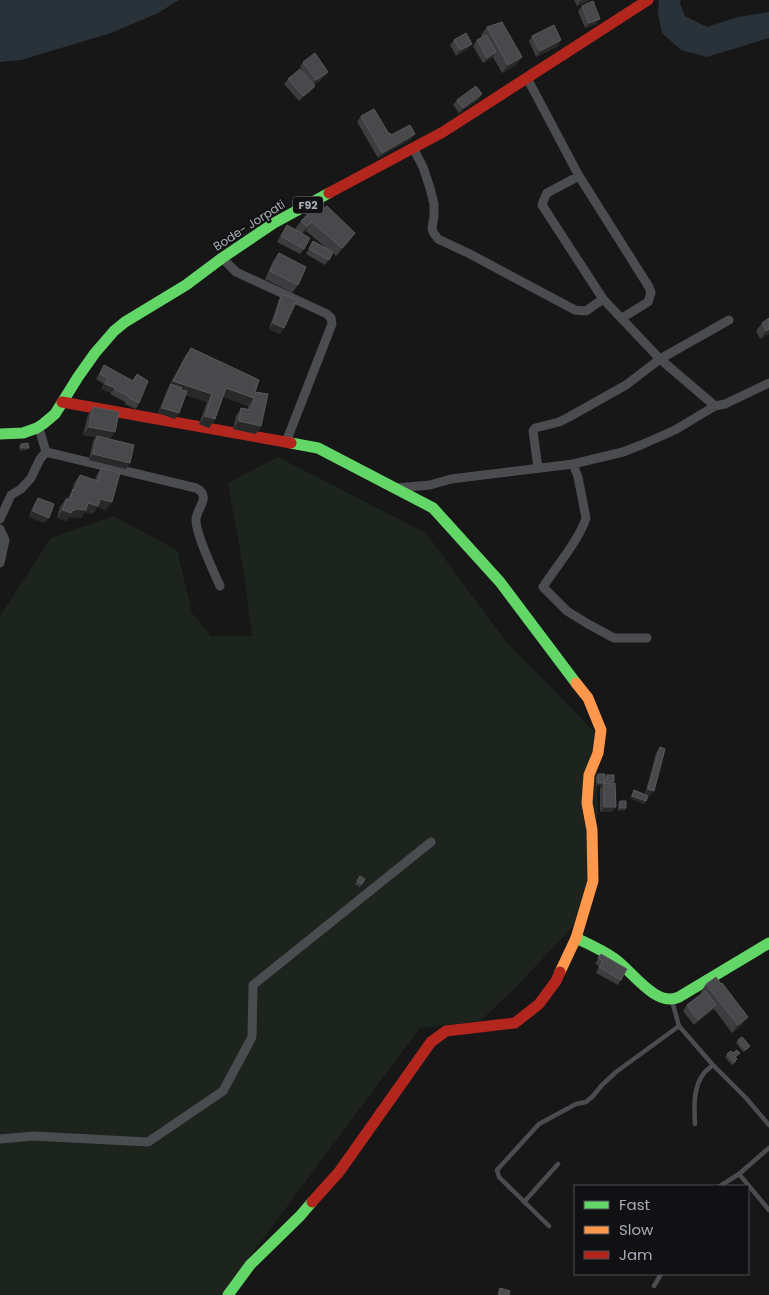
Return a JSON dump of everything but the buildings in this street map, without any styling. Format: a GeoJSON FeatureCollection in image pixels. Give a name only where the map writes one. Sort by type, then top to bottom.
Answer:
{"type":"FeatureCollection","features":[{"type":"Feature","properties":{"kind":"main road","name":"Bode- Jorpati"},"geometry":{"type":"LineString","coordinates":[[39,428],[55,414],[97,352],[117,329],[152,304],[196,278],[274,223],[443,132],[647,1]]}},
{"type":"Feature","properties":{"kind":"main road"},"geometry":{"type":"LineString","coordinates":[[62,402],[318,448],[433,508],[500,582],[588,698],[601,730],[598,753],[589,776],[587,803],[592,830],[594,881],[576,938],[556,981],[539,1004],[515,1023],[446,1031],[431,1042],[340,1172],[300,1216],[250,1265],[228,1295]]}},
{"type":"Feature","properties":{"kind":"main road"},"geometry":{"type":"LineString","coordinates":[[0,434],[39,428]]}},
{"type":"Feature","properties":{"kind":"main road"},"geometry":{"type":"LineString","coordinates":[[576,938],[612,956],[652,992],[672,1000],[769,943]]}},
{"type":"Feature","properties":{"kind":"street"},"geometry":{"type":"LineString","coordinates":[[527,78],[579,176],[649,287],[651,293],[648,302],[622,318]]}},
{"type":"Feature","properties":{"kind":"street"},"geometry":{"type":"LineString","coordinates":[[413,148],[423,167],[430,188],[434,204],[432,232],[438,239],[575,310],[586,311],[603,299]]}},
{"type":"Feature","properties":{"kind":"street"},"geometry":{"type":"LineString","coordinates":[[579,176],[548,193],[544,197],[542,205],[603,299],[660,359],[715,406]]}},
{"type":"Feature","properties":{"kind":"street"},"geometry":{"type":"LineString","coordinates":[[222,258],[236,272],[327,314],[330,318],[332,324],[286,442]]}},
{"type":"Feature","properties":{"kind":"street"},"geometry":{"type":"LineString","coordinates":[[538,468],[533,431],[535,428],[560,422],[569,417],[626,385],[660,359],[729,320]]}},
{"type":"Feature","properties":{"kind":"street"},"geometry":{"type":"LineString","coordinates":[[394,488],[430,486],[451,479],[573,464],[623,452],[675,430],[715,406],[725,404],[769,383]]}},
{"type":"Feature","properties":{"kind":"street"},"geometry":{"type":"LineString","coordinates":[[39,428],[46,452]]}},
{"type":"Feature","properties":{"kind":"street"},"geometry":{"type":"LineString","coordinates":[[0,519],[10,495],[21,489],[31,478],[40,459],[46,452]]}},
{"type":"Feature","properties":{"kind":"street"},"geometry":{"type":"LineString","coordinates":[[46,452],[200,490],[203,498],[196,518],[197,527],[220,586]]}},
{"type":"Feature","properties":{"kind":"street"},"geometry":{"type":"LineString","coordinates":[[573,464],[578,477],[586,518],[572,545],[543,587],[567,611],[614,638],[647,638]]}},
{"type":"Feature","properties":{"kind":"street"},"geometry":{"type":"LineString","coordinates":[[0,529],[5,540],[0,563]]}},
{"type":"Feature","properties":{"kind":"street"},"geometry":{"type":"LineString","coordinates":[[0,1139],[33,1136],[148,1142],[223,1091],[252,1037],[253,985],[431,842]]}},
{"type":"Feature","properties":{"kind":"lane"},"geometry":{"type":"LineString","coordinates":[[672,1000],[679,1026],[769,1125]]}},
{"type":"Feature","properties":{"kind":"lane"},"geometry":{"type":"LineString","coordinates":[[549,1226],[498,1177],[498,1170],[539,1124],[576,1104],[586,1102],[616,1072],[679,1026]]}},
{"type":"Feature","properties":{"kind":"lane"},"geometry":{"type":"LineString","coordinates":[[695,1124],[694,1103],[698,1085],[703,1074],[713,1065]]}},
{"type":"Feature","properties":{"kind":"lane"},"geometry":{"type":"LineString","coordinates":[[722,1185],[739,1174],[769,1148]]}},
{"type":"Feature","properties":{"kind":"lane"},"geometry":{"type":"LineString","coordinates":[[524,1202],[558,1164]]}},
{"type":"Feature","properties":{"kind":"lane"},"geometry":{"type":"LineString","coordinates":[[739,1174],[748,1185]]}},
{"type":"Feature","properties":{"kind":"lane"},"geometry":{"type":"LineString","coordinates":[[749,1186],[769,1210]]}},
{"type":"Feature","properties":{"kind":"lane"},"geometry":{"type":"LineString","coordinates":[[654,1286],[660,1275]]}},
{"type":"Feature","properties":{"kind":"shaded area"},"geometry":{"type":"Polygon","coordinates":[[[0,0],[179,0],[158,13],[111,33],[21,60],[0,62],[0,0]]]}},
{"type":"Feature","properties":{"kind":"shaded area"},"geometry":{"type":"Polygon","coordinates":[[[659,0],[681,0],[680,3],[685,16],[707,27],[738,17],[769,12],[769,38],[707,57],[681,50],[662,33],[658,14],[659,0]]]}},
{"type":"Feature","properties":{"kind":"shaded area"},"geometry":{"type":"Polygon","coordinates":[[[278,457],[426,533],[507,643],[595,732],[598,812],[583,916],[516,987],[480,1021],[420,1028],[221,1295],[0,1295],[0,616],[51,538],[113,516],[177,550],[192,613],[211,636],[252,636],[243,567],[228,483],[278,457]]]}},
{"type":"Feature","properties":{"kind":"traffic: fast"},"geometry":{"type":"LineString","coordinates":[[0,434],[23,433],[43,424],[55,414],[95,353],[114,331],[125,322],[186,285],[274,223],[329,193]]}},
{"type":"Feature","properties":{"kind":"traffic: fast"},"geometry":{"type":"LineString","coordinates":[[291,443],[318,448],[433,508],[500,582],[576,683]]}},
{"type":"Feature","properties":{"kind":"traffic: fast"},"geometry":{"type":"LineString","coordinates":[[576,938],[615,959],[653,993],[670,999],[679,997],[769,943]]}},
{"type":"Feature","properties":{"kind":"traffic: fast"},"geometry":{"type":"LineString","coordinates":[[228,1295],[250,1265],[312,1202]]}},
{"type":"Feature","properties":{"kind":"traffic: slow"},"geometry":{"type":"LineString","coordinates":[[560,972],[576,938],[593,881],[592,830],[587,803],[589,775],[598,753],[601,730],[588,698],[576,683]]}},
{"type":"Feature","properties":{"kind":"traffic: jam"},"geometry":{"type":"LineString","coordinates":[[329,193],[443,132],[648,0]]}},
{"type":"Feature","properties":{"kind":"traffic: jam"},"geometry":{"type":"LineString","coordinates":[[62,402],[291,443]]}},
{"type":"Feature","properties":{"kind":"traffic: jam"},"geometry":{"type":"LineString","coordinates":[[312,1202],[339,1172],[431,1042],[446,1031],[515,1023],[539,1004],[556,981],[560,972]]}}]}
